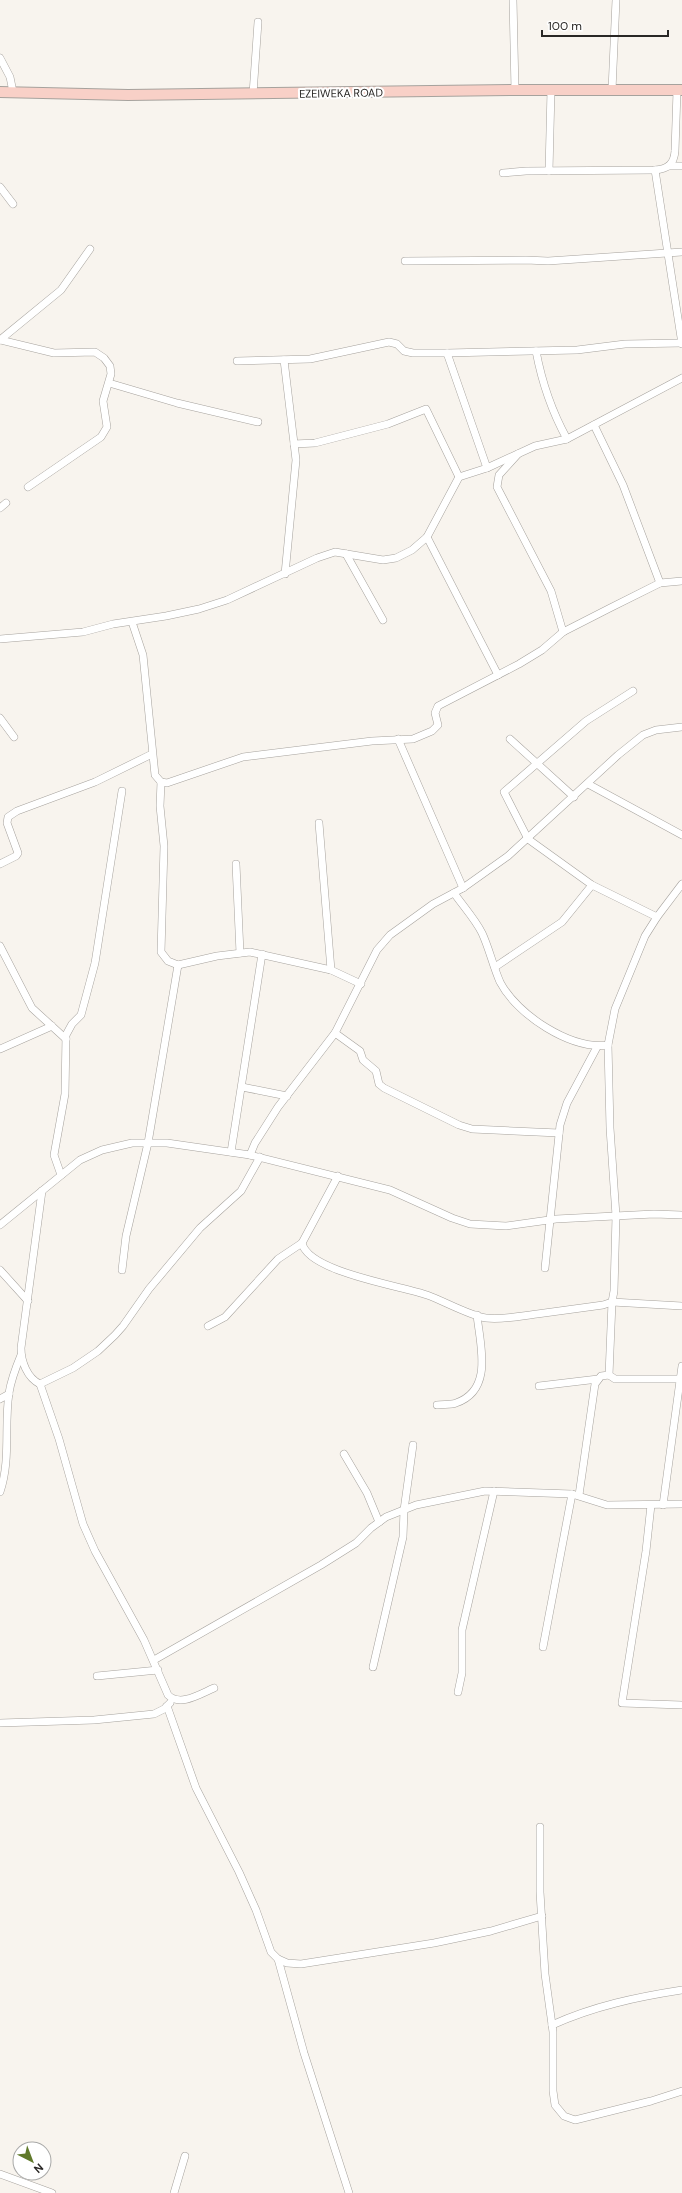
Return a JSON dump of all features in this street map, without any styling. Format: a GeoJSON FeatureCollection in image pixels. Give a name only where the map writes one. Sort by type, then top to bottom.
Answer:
{"type":"FeatureCollection","features":[{"type":"Feature","properties":{"kind":"main road","name":"EZEIWEKA ROAD"},"geometry":{"type":"LineString","coordinates":[[0,92],[128,95],[515,90],[680,90]]}},
{"type":"Feature","properties":{"kind":"street"},"geometry":{"type":"LineString","coordinates":[[513,0],[515,90]]}},
{"type":"Feature","properties":{"kind":"street"},"geometry":{"type":"LineString","coordinates":[[612,90],[616,0]]}},
{"type":"Feature","properties":{"kind":"street"},"geometry":{"type":"LineString","coordinates":[[253,94],[258,22]]}},
{"type":"Feature","properties":{"kind":"street"},"geometry":{"type":"LineString","coordinates":[[0,58],[10,77],[13,92]]}},
{"type":"Feature","properties":{"kind":"street"},"geometry":{"type":"LineString","coordinates":[[548,171],[551,90]]}},
{"type":"Feature","properties":{"kind":"street"},"geometry":{"type":"LineString","coordinates":[[669,166],[674,160],[676,151],[680,90]]}},
{"type":"Feature","properties":{"kind":"street"},"geometry":{"type":"LineString","coordinates":[[503,174],[548,171],[655,170],[669,166],[682,166]]}},
{"type":"Feature","properties":{"kind":"street"},"geometry":{"type":"LineString","coordinates":[[237,361],[284,360],[326,356],[389,342],[397,344],[404,351],[413,353],[577,350],[625,344],[682,344],[669,252],[655,170]]}},
{"type":"Feature","properties":{"kind":"street"},"geometry":{"type":"LineString","coordinates":[[0,187],[13,204]]}},
{"type":"Feature","properties":{"kind":"street"},"geometry":{"type":"LineString","coordinates":[[0,340],[61,290],[90,249]]}},
{"type":"Feature","properties":{"kind":"street"},"geometry":{"type":"LineString","coordinates":[[405,261],[526,260],[548,262],[682,252]]}},
{"type":"Feature","properties":{"kind":"street"},"geometry":{"type":"LineString","coordinates":[[0,340],[54,354],[95,352],[104,358],[110,366],[111,374],[103,401],[107,426],[101,437],[28,487]]}},
{"type":"Feature","properties":{"kind":"street"},"geometry":{"type":"LineString","coordinates":[[536,351],[546,395],[554,415],[567,439]]}},
{"type":"Feature","properties":{"kind":"street"},"geometry":{"type":"LineString","coordinates":[[448,353],[487,468]]}},
{"type":"Feature","properties":{"kind":"street"},"geometry":{"type":"LineString","coordinates":[[284,360],[296,460],[286,574]]}},
{"type":"Feature","properties":{"kind":"street"},"geometry":{"type":"LineString","coordinates":[[0,639],[65,635],[89,631],[113,624],[132,622],[198,609],[227,600],[327,554],[335,552],[383,560],[396,558],[412,550],[427,537],[459,477],[487,468],[521,451],[567,439],[682,378]]}},
{"type":"Feature","properties":{"kind":"street"},"geometry":{"type":"LineString","coordinates":[[109,383],[177,403],[258,422]]}},
{"type":"Feature","properties":{"kind":"street"},"geometry":{"type":"LineString","coordinates":[[294,444],[314,443],[388,424],[426,409],[459,477]]}},
{"type":"Feature","properties":{"kind":"street"},"geometry":{"type":"LineString","coordinates":[[594,426],[623,485],[660,583]]}},
{"type":"Feature","properties":{"kind":"street"},"geometry":{"type":"LineString","coordinates":[[521,451],[499,475],[497,487],[551,591],[563,632]]}},
{"type":"Feature","properties":{"kind":"street"},"geometry":{"type":"LineString","coordinates":[[427,537],[498,675]]}},
{"type":"Feature","properties":{"kind":"street"},"geometry":{"type":"LineString","coordinates":[[346,554],[383,620]]}},
{"type":"Feature","properties":{"kind":"street"},"geometry":{"type":"LineString","coordinates":[[160,782],[168,784],[251,755],[413,739],[432,731],[438,725],[436,713],[438,706],[542,650],[563,632],[660,583],[682,581]]}},
{"type":"Feature","properties":{"kind":"street"},"geometry":{"type":"LineString","coordinates":[[132,622],[144,655],[152,754],[155,775],[160,782],[160,806],[164,846],[161,952],[168,961],[178,965],[240,952],[262,954],[331,970],[361,984]]}},
{"type":"Feature","properties":{"kind":"street"},"geometry":{"type":"LineString","coordinates":[[633,691],[586,721],[504,792],[528,839],[592,885],[657,917]]}},
{"type":"Feature","properties":{"kind":"street"},"geometry":{"type":"LineString","coordinates":[[0,718],[14,737]]}},
{"type":"Feature","properties":{"kind":"street"},"geometry":{"type":"LineString","coordinates":[[250,1155],[255,1143],[287,1096],[335,1032],[378,950],[390,935],[433,904],[463,888],[508,856],[618,755],[643,735],[656,730],[682,726]]}},
{"type":"Feature","properties":{"kind":"street"},"geometry":{"type":"LineString","coordinates":[[510,739],[574,797]]}},
{"type":"Feature","properties":{"kind":"street"},"geometry":{"type":"LineString","coordinates":[[398,740],[463,888]]}},
{"type":"Feature","properties":{"kind":"street"},"geometry":{"type":"LineString","coordinates":[[0,864],[16,856],[18,853],[7,823],[8,817],[17,812],[95,782],[152,754]]}},
{"type":"Feature","properties":{"kind":"street"},"geometry":{"type":"LineString","coordinates":[[588,784],[682,835]]}},
{"type":"Feature","properties":{"kind":"street"},"geometry":{"type":"LineString","coordinates":[[61,1176],[54,1155],[65,1094],[66,1039],[68,1031],[83,1010],[84,998],[95,963],[122,791]]}},
{"type":"Feature","properties":{"kind":"street"},"geometry":{"type":"LineString","coordinates":[[319,823],[331,970]]}},
{"type":"Feature","properties":{"kind":"street"},"geometry":{"type":"LineString","coordinates":[[236,864],[240,952]]}},
{"type":"Feature","properties":{"kind":"street"},"geometry":{"type":"LineString","coordinates":[[680,1379],[615,1380],[609,1374],[612,1302],[614,1291],[616,1216],[610,1128],[608,1045],[614,1009],[642,943],[657,917],[682,884]]}},
{"type":"Feature","properties":{"kind":"street"},"geometry":{"type":"LineString","coordinates":[[495,967],[562,922],[592,885]]}},
{"type":"Feature","properties":{"kind":"street"},"geometry":{"type":"LineString","coordinates":[[454,893],[482,932],[501,982],[517,1004],[534,1019],[562,1036],[597,1046],[608,1045]]}},
{"type":"Feature","properties":{"kind":"street"},"geometry":{"type":"LineString","coordinates":[[0,946],[32,1008],[66,1039]]}},
{"type":"Feature","properties":{"kind":"street"},"geometry":{"type":"LineString","coordinates":[[231,1152],[262,954]]}},
{"type":"Feature","properties":{"kind":"street"},"geometry":{"type":"LineString","coordinates":[[122,1270],[126,1236],[148,1143],[178,965]]}},
{"type":"Feature","properties":{"kind":"street"},"geometry":{"type":"LineString","coordinates":[[0,1049],[52,1026]]}},
{"type":"Feature","properties":{"kind":"street"},"geometry":{"type":"LineString","coordinates":[[335,1032],[360,1051],[363,1060],[376,1071],[379,1084],[384,1088],[459,1125],[472,1129],[559,1133]]}},
{"type":"Feature","properties":{"kind":"street"},"geometry":{"type":"LineString","coordinates":[[545,1268],[552,1220],[559,1133],[567,1103],[597,1046]]}},
{"type":"Feature","properties":{"kind":"street"},"geometry":{"type":"LineString","coordinates":[[242,1087],[287,1096]]}},
{"type":"Feature","properties":{"kind":"street"},"geometry":{"type":"LineString","coordinates":[[0,1225],[80,1160],[102,1150],[132,1143],[167,1143],[260,1157],[390,1190],[452,1218],[470,1224],[506,1226],[552,1220],[616,1216],[654,1214],[682,1215]]}},
{"type":"Feature","properties":{"kind":"street"},"geometry":{"type":"LineString","coordinates":[[40,1384],[73,1368],[98,1351],[119,1331],[149,1289],[200,1228],[240,1191],[260,1157]]}},
{"type":"Feature","properties":{"kind":"street"},"geometry":{"type":"LineString","coordinates":[[208,1326],[225,1317],[278,1259],[302,1243],[338,1176]]}},
{"type":"Feature","properties":{"kind":"street"},"geometry":{"type":"LineString","coordinates":[[42,1191],[28,1301],[21,1341],[21,1354],[26,1368],[34,1381],[40,1384],[59,1438],[83,1524],[94,1551],[154,1660],[168,1695],[173,1700],[182,1701],[214,1688]]}},
{"type":"Feature","properties":{"kind":"street"},"geometry":{"type":"LineString","coordinates":[[302,1243],[306,1252],[323,1262],[356,1277],[426,1294],[485,1318],[503,1319],[604,1305],[612,1302],[682,1306]]}},
{"type":"Feature","properties":{"kind":"street"},"geometry":{"type":"LineString","coordinates":[[0,1270],[28,1301]]}},
{"type":"Feature","properties":{"kind":"street"},"geometry":{"type":"LineString","coordinates":[[437,1405],[456,1403],[474,1392],[478,1386],[482,1369],[477,1315]]}},
{"type":"Feature","properties":{"kind":"street"},"geometry":{"type":"LineString","coordinates":[[0,1492],[7,1465],[8,1394],[21,1354]]}},
{"type":"Feature","properties":{"kind":"street"},"geometry":{"type":"LineString","coordinates":[[663,1505],[682,1366]]}},
{"type":"Feature","properties":{"kind":"street"},"geometry":{"type":"LineString","coordinates":[[543,1647],[576,1494],[595,1384],[601,1376],[609,1374]]}},
{"type":"Feature","properties":{"kind":"street"},"geometry":{"type":"LineString","coordinates":[[539,1386],[598,1379]]}},
{"type":"Feature","properties":{"kind":"street"},"geometry":{"type":"LineString","coordinates":[[0,1399],[8,1394]]}},
{"type":"Feature","properties":{"kind":"street"},"geometry":{"type":"LineString","coordinates":[[373,1667],[403,1537],[404,1510],[413,1445]]}},
{"type":"Feature","properties":{"kind":"street"},"geometry":{"type":"LineString","coordinates":[[344,1454],[367,1493],[380,1522]]}},
{"type":"Feature","properties":{"kind":"street"},"geometry":{"type":"LineString","coordinates":[[154,1660],[321,1565],[356,1543],[380,1522],[404,1510],[454,1498],[494,1491],[576,1494],[607,1505],[682,1504]]}},
{"type":"Feature","properties":{"kind":"street"},"geometry":{"type":"LineString","coordinates":[[458,1692],[462,1673],[462,1630],[494,1491]]}},
{"type":"Feature","properties":{"kind":"street"},"geometry":{"type":"LineString","coordinates":[[651,1505],[646,1551],[622,1703],[682,1705]]}},
{"type":"Feature","properties":{"kind":"street"},"geometry":{"type":"LineString","coordinates":[[96,1676],[158,1670]]}},
{"type":"Feature","properties":{"kind":"street"},"geometry":{"type":"LineString","coordinates":[[0,1723],[94,1720],[154,1714],[167,1706],[173,1700]]}},
{"type":"Feature","properties":{"kind":"street"},"geometry":{"type":"LineString","coordinates":[[167,1706],[196,1788],[239,1872],[256,1910],[271,1952],[278,1959],[287,1963],[301,1964],[434,1943],[491,1932],[542,1916]]}},
{"type":"Feature","properties":{"kind":"street"},"geometry":{"type":"LineString","coordinates":[[540,1827],[545,1974],[552,2025],[553,2091],[555,2105],[564,2116],[575,2120],[651,2101],[682,2091]]}},
{"type":"Feature","properties":{"kind":"street"},"geometry":{"type":"LineString","coordinates":[[278,1959],[302,2046],[348,2193]]}},
{"type":"Feature","properties":{"kind":"street"},"geometry":{"type":"LineString","coordinates":[[552,2025],[590,2010],[636,1998],[682,1990]]}},
{"type":"Feature","properties":{"kind":"street"},"geometry":{"type":"LineString","coordinates":[[174,2193],[185,2156]]}},
{"type":"Feature","properties":{"kind":"street"},"geometry":{"type":"LineString","coordinates":[[0,2174],[52,2193]]}}]}
